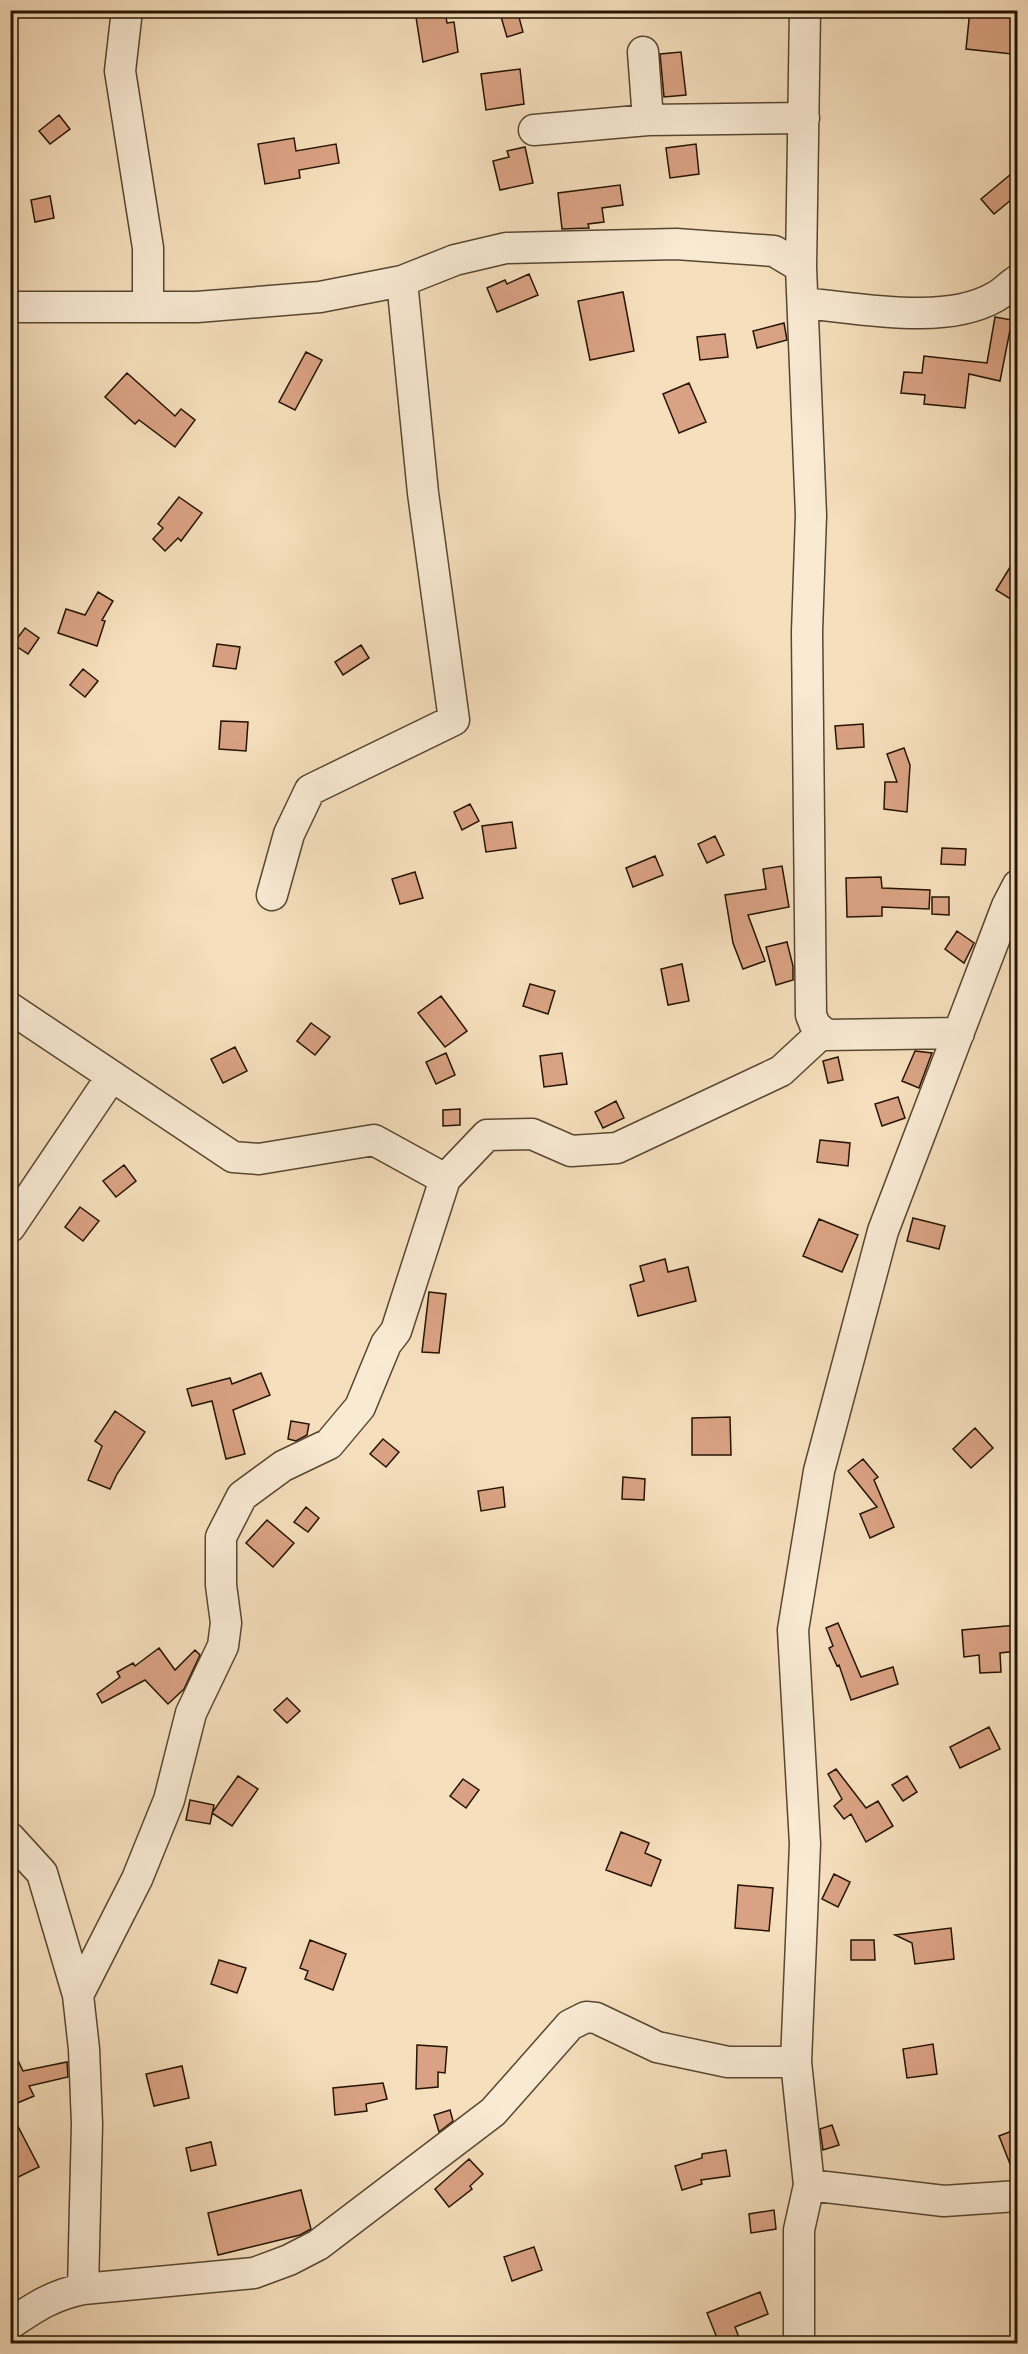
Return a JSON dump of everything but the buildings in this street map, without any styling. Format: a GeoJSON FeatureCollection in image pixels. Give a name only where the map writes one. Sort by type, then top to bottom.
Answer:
{"type":"FeatureCollection","features":[{"type":"Feature","properties":{"kind":"street"},"geometry":{"type":"LineString","coordinates":[[127,10],[120,71],[148,248],[148,307]]}},
{"type":"Feature","properties":{"kind":"street"},"geometry":{"type":"LineString","coordinates":[[805,10],[801,267],[811,515],[807,632],[811,1015],[815,1025],[826,1035],[958,1033]]}},
{"type":"Feature","properties":{"kind":"street"},"geometry":{"type":"LineString","coordinates":[[643,52],[648,120]]}},
{"type":"Feature","properties":{"kind":"street"},"geometry":{"type":"LineString","coordinates":[[534,130],[648,120],[804,118]]}},
{"type":"Feature","properties":{"kind":"street"},"geometry":{"type":"LineString","coordinates":[[10,307],[197,308],[320,297],[402,281],[455,260],[506,248],[676,244],[774,251],[801,267]]}},
{"type":"Feature","properties":{"kind":"street"},"geometry":{"type":"LineString","coordinates":[[803,303],[929,314],[977,305],[995,297],[1017,280]]}},
{"type":"Feature","properties":{"kind":"street"},"geometry":{"type":"LineString","coordinates":[[272,896],[289,834],[309,790],[454,720],[423,493],[402,281]]}},
{"type":"Feature","properties":{"kind":"street"},"geometry":{"type":"LineString","coordinates":[[799,2343],[799,2230],[809,2185],[796,2062],[805,1844],[793,1630],[819,1472],[883,1231],[1017,885]]}},
{"type":"Feature","properties":{"kind":"street"},"geometry":{"type":"LineString","coordinates":[[10,1008],[233,1157],[259,1159],[374,1140],[446,1179]]}},
{"type":"Feature","properties":{"kind":"street"},"geometry":{"type":"LineString","coordinates":[[78,1995],[137,1879],[169,1800],[191,1713],[223,1646],[226,1623],[221,1585],[221,1537],[242,1496],[283,1466],[329,1444],[360,1407],[386,1344],[396,1331],[446,1179],[487,1135],[532,1134],[571,1151],[617,1148],[781,1071],[823,1032]]}},
{"type":"Feature","properties":{"kind":"street"},"geometry":{"type":"LineString","coordinates":[[10,1227],[112,1076]]}},
{"type":"Feature","properties":{"kind":"street"},"geometry":{"type":"LineString","coordinates":[[10,1838],[42,1873],[78,1995],[84,2049],[87,2124],[83,2289]]}},
{"type":"Feature","properties":{"kind":"street"},"geometry":{"type":"LineString","coordinates":[[10,2324],[60,2293],[254,2273],[289,2260],[318,2245],[493,2112],[570,2025],[586,2017],[596,2018],[657,2047],[669,2050],[728,2062],[796,2062]]}},
{"type":"Feature","properties":{"kind":"street"},"geometry":{"type":"LineString","coordinates":[[809,2185],[944,2200],[1017,2196]]}}]}
